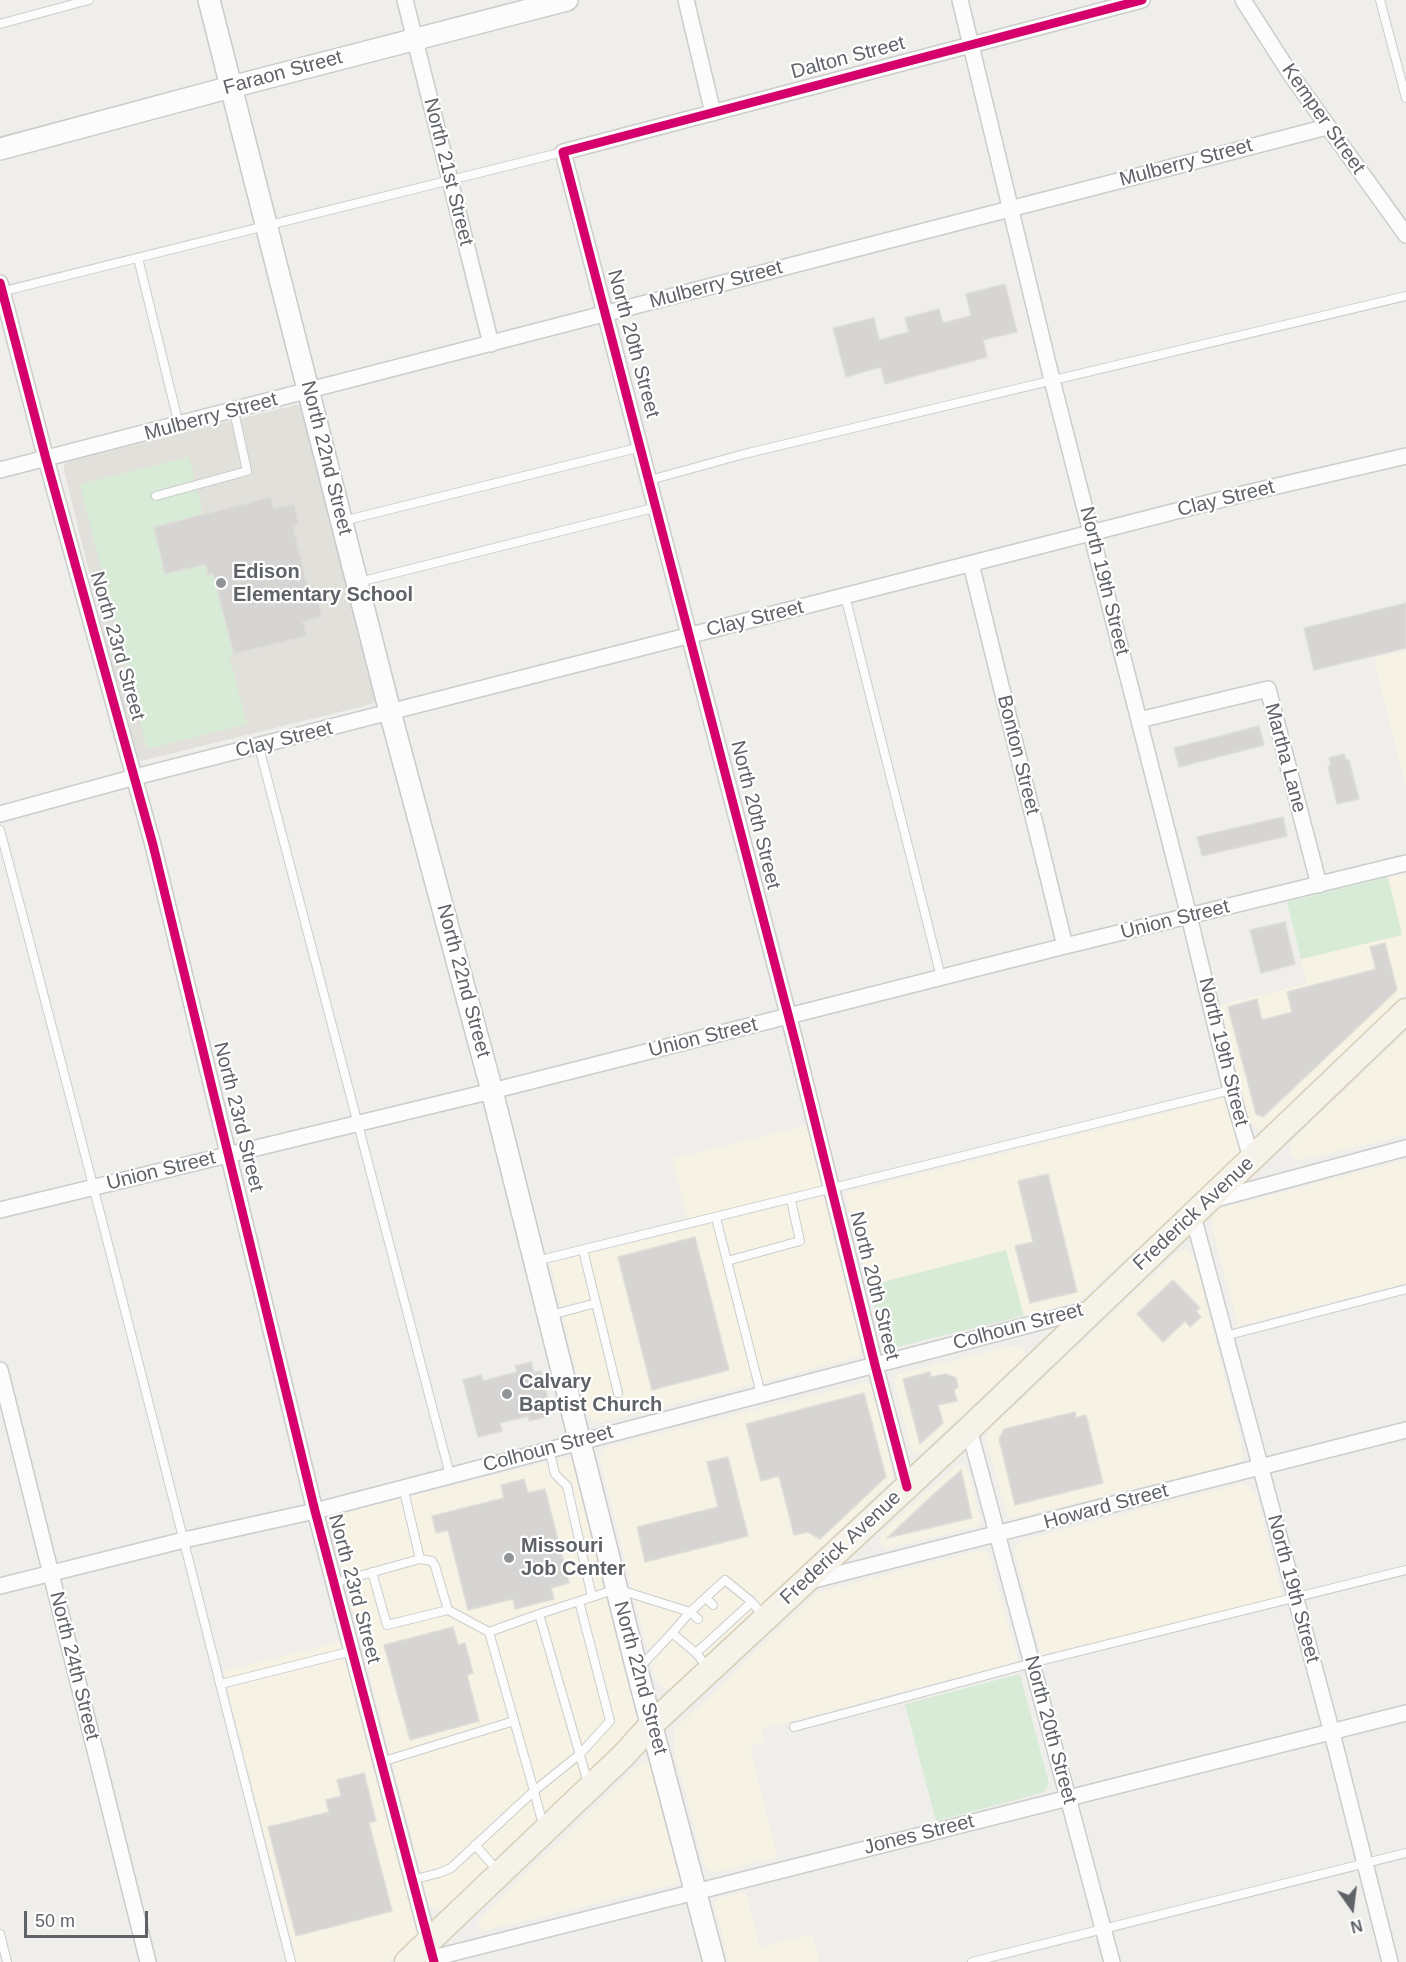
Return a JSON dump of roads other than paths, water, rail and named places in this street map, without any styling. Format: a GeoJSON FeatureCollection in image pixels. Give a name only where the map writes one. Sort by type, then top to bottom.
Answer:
{"type":"FeatureCollection","features":[{"type":"Feature","properties":{"kind":"main road","name":"North 22nd Street"},"geometry":{"type":"LineString","coordinates":[[209,0],[390,712],[492,1091],[637,1670],[714,1962]]}},
{"type":"Feature","properties":{"kind":"main road","name":"Faraon Street"},"geometry":{"type":"LineString","coordinates":[[0,149],[567,0]]}},
{"type":"Feature","properties":{"kind":"main road","name":"Frederick Avenue"},"geometry":{"type":"LineString","coordinates":[[407,1962],[432,1954],[500,1873],[652,1724],[703,1662],[759,1610],[805,1582],[1252,1161],[1406,1011]]}},
{"type":"Feature","properties":{"kind":"street","name":"North 21st Street"},"geometry":{"type":"LineString","coordinates":[[405,0],[491,344]]}},
{"type":"Feature","properties":{"kind":"street"},"geometry":{"type":"LineString","coordinates":[[686,0],[713,112]]}},
{"type":"Feature","properties":{"kind":"street","name":"North 19th Street"},"geometry":{"type":"LineString","coordinates":[[960,0],[1052,380],[1189,916],[1230,1090],[1252,1161]]}},
{"type":"Feature","properties":{"kind":"street","name":"Dalton Street"},"geometry":{"type":"LineString","coordinates":[[563,152],[1142,0]]}},
{"type":"Feature","properties":{"kind":"street","name":"Kemper Street"},"geometry":{"type":"LineString","coordinates":[[1243,0],[1250,14],[1327,126],[1406,235]]}},
{"type":"Feature","properties":{"kind":"street","name":"Mulberry Street"},"geometry":{"type":"LineString","coordinates":[[0,470],[1327,126]]}},
{"type":"Feature","properties":{"kind":"street","name":"North 20th Street"},"geometry":{"type":"LineString","coordinates":[[563,152],[789,1016],[874,1365],[907,1487]]}},
{"type":"Feature","properties":{"kind":"street","name":"North 23rd Street"},"geometry":{"type":"LineString","coordinates":[[1,289],[135,777],[315,1511],[432,1954]]}},
{"type":"Feature","properties":{"kind":"street","name":"Clay Street"},"geometry":{"type":"LineString","coordinates":[[0,814],[135,777],[1247,493],[1406,456]]}},
{"type":"Feature","properties":{"kind":"street","name":"Bonton Street"},"geometry":{"type":"LineString","coordinates":[[971,564],[1065,946]]}},
{"type":"Feature","properties":{"kind":"street","name":"Martha Lane"},"geometry":{"type":"LineString","coordinates":[[1139,720],[1268,689],[1318,885]]}},
{"type":"Feature","properties":{"kind":"street","name":"Union Street"},"geometry":{"type":"LineString","coordinates":[[0,1210],[492,1091],[1065,946],[1406,863]]}},
{"type":"Feature","properties":{"kind":"street"},"geometry":{"type":"LineString","coordinates":[[1201,1208],[1406,1148]]}},
{"type":"Feature","properties":{"kind":"street","name":"North 19th Street"},"geometry":{"type":"LineString","coordinates":[[1201,1208],[1225,1336],[1332,1733],[1390,1962]]}},
{"type":"Feature","properties":{"kind":"street","name":"Colhoun Street"},"geometry":{"type":"LineString","coordinates":[[0,1586],[184,1540],[315,1511],[1094,1308]]}},
{"type":"Feature","properties":{"kind":"street","name":"North 24th Street"},"geometry":{"type":"LineString","coordinates":[[0,1370],[148,1962]]}},
{"type":"Feature","properties":{"kind":"street","name":"North 20th Street"},"geometry":{"type":"LineString","coordinates":[[969,1429],[1112,1962]]}},
{"type":"Feature","properties":{"kind":"street","name":"Howard Street"},"geometry":{"type":"LineString","coordinates":[[805,1582],[1406,1430]]}},
{"type":"Feature","properties":{"kind":"street","name":"Jones Street"},"geometry":{"type":"LineString","coordinates":[[432,1954],[696,1892],[1406,1713]]}},
{"type":"Feature","properties":{"kind":"lane"},"geometry":{"type":"LineString","coordinates":[[0,24],[89,0]]}},
{"type":"Feature","properties":{"kind":"lane"},"geometry":{"type":"LineString","coordinates":[[1380,0],[1406,98]]}},
{"type":"Feature","properties":{"kind":"lane"},"geometry":{"type":"LineString","coordinates":[[1,289],[138,258],[563,152]]}},
{"type":"Feature","properties":{"kind":"lane"},"geometry":{"type":"LineString","coordinates":[[138,258],[179,425]]}},
{"type":"Feature","properties":{"kind":"lane"},"geometry":{"type":"LineString","coordinates":[[650,480],[744,454],[1406,296]]}},
{"type":"Feature","properties":{"kind":"lane"},"geometry":{"type":"LineString","coordinates":[[156,496],[247,471],[234,411]]}},
{"type":"Feature","properties":{"kind":"lane"},"geometry":{"type":"LineString","coordinates":[[342,522],[641,447]]}},
{"type":"Feature","properties":{"kind":"lane"},"geometry":{"type":"LineString","coordinates":[[357,582],[657,507]]}},
{"type":"Feature","properties":{"kind":"lane"},"geometry":{"type":"LineString","coordinates":[[845,596],[941,977]]}},
{"type":"Feature","properties":{"kind":"lane"},"geometry":{"type":"LineString","coordinates":[[259,747],[450,1475]]}},
{"type":"Feature","properties":{"kind":"lane"},"geometry":{"type":"LineString","coordinates":[[0,830],[94,1187],[291,1962]]}},
{"type":"Feature","properties":{"kind":"lane"},"geometry":{"type":"LineString","coordinates":[[534,1262],[1230,1090]]}},
{"type":"Feature","properties":{"kind":"lane"},"geometry":{"type":"LineString","coordinates":[[727,1261],[800,1241],[791,1200]]}},
{"type":"Feature","properties":{"kind":"lane"},"geometry":{"type":"LineString","coordinates":[[716,1218],[761,1394]]}},
{"type":"Feature","properties":{"kind":"lane"},"geometry":{"type":"LineString","coordinates":[[583,1250],[618,1393]]}},
{"type":"Feature","properties":{"kind":"lane"},"geometry":{"type":"LineString","coordinates":[[1225,1336],[1406,1289]]}},
{"type":"Feature","properties":{"kind":"lane"},"geometry":{"type":"LineString","coordinates":[[548,1316],[596,1304]]}},
{"type":"Feature","properties":{"kind":"lane"},"geometry":{"type":"LineString","coordinates":[[549,1449],[555,1474],[567,1486],[592,1597]]}},
{"type":"Feature","properties":{"kind":"lane"},"geometry":{"type":"LineString","coordinates":[[403,1487],[420,1559]]}},
{"type":"Feature","properties":{"kind":"lane"},"geometry":{"type":"LineString","coordinates":[[334,1582],[420,1559],[432,1561],[448,1610]]}},
{"type":"Feature","properties":{"kind":"lane"},"geometry":{"type":"LineString","coordinates":[[794,1727],[1032,1663],[1406,1570]]}},
{"type":"Feature","properties":{"kind":"lane"},"geometry":{"type":"LineString","coordinates":[[372,1572],[387,1625],[448,1610],[489,1632],[544,1830]]}},
{"type":"Feature","properties":{"kind":"lane"},"geometry":{"type":"LineString","coordinates":[[637,1670],[690,1612],[725,1580],[759,1610]]}},
{"type":"Feature","properties":{"kind":"lane"},"geometry":{"type":"LineString","coordinates":[[489,1632],[617,1589],[690,1612],[698,1619]]}},
{"type":"Feature","properties":{"kind":"lane"},"geometry":{"type":"LineString","coordinates":[[706,1598],[713,1605]]}},
{"type":"Feature","properties":{"kind":"lane"},"geometry":{"type":"LineString","coordinates":[[412,1880],[439,1874],[451,1868],[534,1791],[580,1754],[610,1721],[579,1601]]}},
{"type":"Feature","properties":{"kind":"lane"},"geometry":{"type":"LineString","coordinates":[[672,1633],[703,1662],[713,1633],[727,1620],[759,1610]]}},
{"type":"Feature","properties":{"kind":"lane"},"geometry":{"type":"LineString","coordinates":[[539,1614],[590,1787]]}},
{"type":"Feature","properties":{"kind":"lane"},"geometry":{"type":"LineString","coordinates":[[221,1684],[352,1651]]}},
{"type":"Feature","properties":{"kind":"lane"},"geometry":{"type":"LineString","coordinates":[[381,1762],[514,1721]]}},
{"type":"Feature","properties":{"kind":"lane"},"geometry":{"type":"LineString","coordinates":[[475,1845],[500,1873]]}},
{"type":"Feature","properties":{"kind":"lane"},"geometry":{"type":"LineString","coordinates":[[972,1962],[1406,1853]]}},
{"type":"Feature","properties":{"kind":"lane"},"geometry":{"type":"LineString","coordinates":[[0,1934],[7,1962]]}},
{"type":"Feature","properties":{"kind":"place","name":"Edison Elementary School"},"geometry":{"type":"Point","coordinates":[221,583]}},
{"type":"Feature","properties":{"kind":"place","name":"Calvary Baptist Church"},"geometry":{"type":"Point","coordinates":[507,1394]}},
{"type":"Feature","properties":{"kind":"place","name":"Missouri Job Center"},"geometry":{"type":"Point","coordinates":[509,1558]}}]}
